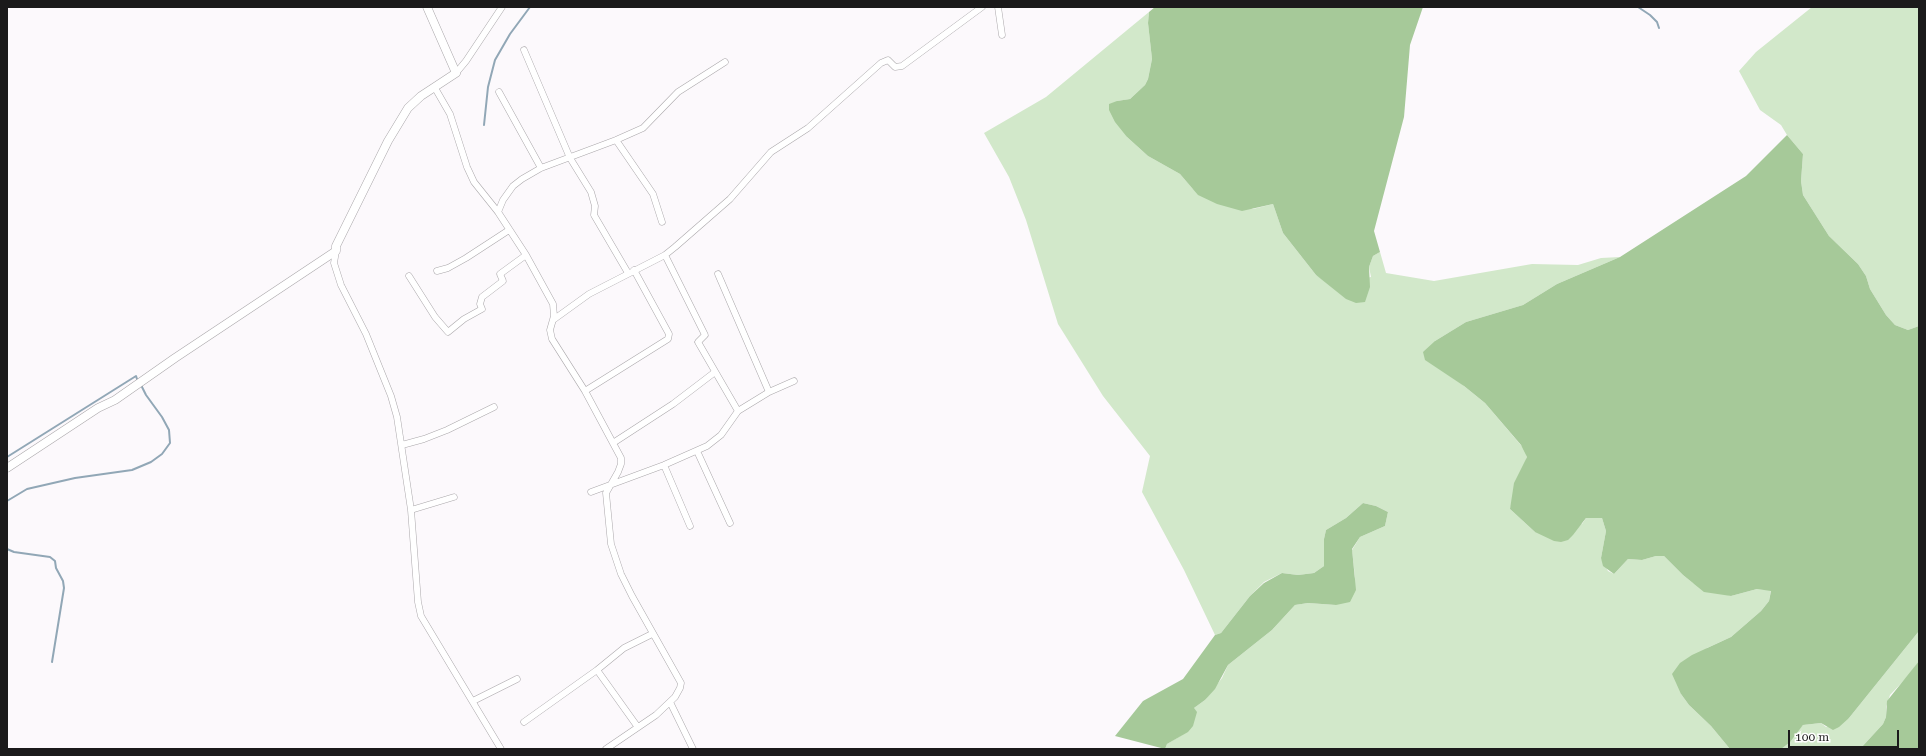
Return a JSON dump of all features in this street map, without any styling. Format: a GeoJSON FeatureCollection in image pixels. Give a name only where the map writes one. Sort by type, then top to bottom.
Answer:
{"type":"FeatureCollection","features":[{"type":"Feature","properties":{"kind":"street"},"geometry":{"type":"LineString","coordinates":[[426,7],[456,72]]}},
{"type":"Feature","properties":{"kind":"street"},"geometry":{"type":"LineString","coordinates":[[501,749],[421,616],[418,602],[410,510],[397,417],[391,396],[366,334],[341,285],[334,263],[336,246],[385,148],[408,108],[421,96],[435,88],[456,72],[466,61],[502,7]]}},
{"type":"Feature","properties":{"kind":"street"},"geometry":{"type":"LineString","coordinates":[[553,320],[589,294],[665,255],[730,199],[771,152],[808,128],[881,63],[888,60],[895,67],[902,66],[982,7]]}},
{"type":"Feature","properties":{"kind":"street"},"geometry":{"type":"LineString","coordinates":[[998,7],[1002,35]]}},
{"type":"Feature","properties":{"kind":"street"},"geometry":{"type":"LineString","coordinates":[[524,50],[570,158],[591,192],[595,206],[594,215],[669,334],[667,344],[585,391]]}},
{"type":"Feature","properties":{"kind":"street"},"geometry":{"type":"LineString","coordinates":[[498,212],[502,200],[513,186],[541,168],[616,140],[643,128],[678,92],[725,62]]}},
{"type":"Feature","properties":{"kind":"street"},"geometry":{"type":"LineString","coordinates":[[435,88],[450,114],[467,167],[474,182],[498,212],[526,255],[553,304],[553,320],[550,330],[552,339],[585,391],[621,458],[621,464],[607,490],[605,497],[611,544],[622,574],[652,634],[681,683],[678,691],[670,702],[656,715],[637,726],[606,749]]}},
{"type":"Feature","properties":{"kind":"street"},"geometry":{"type":"LineString","coordinates":[[499,92],[541,168]]}},
{"type":"Feature","properties":{"kind":"street"},"geometry":{"type":"LineString","coordinates":[[616,140],[653,194],[662,222]]}},
{"type":"Feature","properties":{"kind":"street"},"geometry":{"type":"LineString","coordinates":[[437,271],[448,268],[466,258],[509,230]]}},
{"type":"Feature","properties":{"kind":"street"},"geometry":{"type":"LineString","coordinates":[[7,468],[98,408],[116,400],[175,358],[336,251]]}},
{"type":"Feature","properties":{"kind":"street"},"geometry":{"type":"LineString","coordinates":[[409,276],[435,317],[448,332],[464,319],[482,309],[480,304],[482,298],[503,281],[500,274],[526,255]]}},
{"type":"Feature","properties":{"kind":"street"},"geometry":{"type":"LineString","coordinates":[[665,255],[705,336],[698,342],[738,411]]}},
{"type":"Feature","properties":{"kind":"street"},"geometry":{"type":"LineString","coordinates":[[718,274],[769,392]]}},
{"type":"Feature","properties":{"kind":"street"},"geometry":{"type":"LineString","coordinates":[[613,443],[684,396],[715,372]]}},
{"type":"Feature","properties":{"kind":"street"},"geometry":{"type":"LineString","coordinates":[[591,492],[697,452],[715,440],[738,411],[769,392],[794,381]]}},
{"type":"Feature","properties":{"kind":"street"},"geometry":{"type":"LineString","coordinates":[[402,445],[424,439],[447,430],[494,407]]}},
{"type":"Feature","properties":{"kind":"street"},"geometry":{"type":"LineString","coordinates":[[697,452],[730,523]]}},
{"type":"Feature","properties":{"kind":"street"},"geometry":{"type":"LineString","coordinates":[[664,465],[690,526]]}},
{"type":"Feature","properties":{"kind":"street"},"geometry":{"type":"LineString","coordinates":[[410,510],[454,498]]}},
{"type":"Feature","properties":{"kind":"street"},"geometry":{"type":"LineString","coordinates":[[524,722],[597,670],[624,648],[652,634]]}},
{"type":"Feature","properties":{"kind":"street"},"geometry":{"type":"LineString","coordinates":[[597,670],[637,726]]}},
{"type":"Feature","properties":{"kind":"street"},"geometry":{"type":"LineString","coordinates":[[473,701],[517,678]]}},
{"type":"Feature","properties":{"kind":"street"},"geometry":{"type":"LineString","coordinates":[[670,702],[693,749]]}},
{"type":"Feature","properties":{"kind":"green space"},"geometry":{"type":"Polygon","coordinates":[[[1155,7],[1423,7],[1410,45],[1404,117],[1374,231],[1380,252],[1373,256],[1369,267],[1370,287],[1365,302],[1356,303],[1346,299],[1316,275],[1283,233],[1273,204],[1242,211],[1217,204],[1198,195],[1180,174],[1148,156],[1127,137],[1115,122],[1109,110],[1109,104],[1130,99],[1145,85],[1148,79],[1152,59],[1148,23],[1149,12],[1155,7]]]}},
{"type":"Feature","properties":{"kind":"green space"},"geometry":{"type":"Polygon","coordinates":[[[1812,7],[1919,7],[1919,326],[1908,330],[1895,325],[1886,315],[1870,289],[1866,276],[1858,264],[1829,236],[1803,195],[1801,181],[1803,154],[1787,135],[1781,125],[1760,110],[1739,71],[1756,52],[1812,7]]]}},
{"type":"Feature","properties":{"kind":"green space"},"geometry":{"type":"Polygon","coordinates":[[[1149,12],[1148,23],[1152,59],[1148,79],[1145,85],[1130,99],[1117,101],[1127,137],[1148,156],[1180,174],[1193,189],[1253,209],[1273,204],[1283,233],[1316,275],[1330,284],[1371,277],[1369,267],[1373,256],[1380,252],[1386,273],[1434,281],[1532,264],[1578,265],[1601,258],[1620,257],[1557,284],[1523,305],[1466,322],[1435,341],[1464,386],[1485,403],[1525,450],[1527,457],[1510,509],[1535,532],[1582,524],[1586,518],[1602,518],[1606,531],[1601,558],[1608,571],[1614,574],[1628,559],[1642,560],[1656,556],[1664,556],[1693,583],[1731,596],[1757,589],[1771,590],[1769,601],[1761,611],[1731,637],[1707,648],[1681,694],[1689,705],[1711,726],[1730,749],[1165,749],[1167,744],[1182,735],[1194,708],[1205,700],[1222,678],[1228,665],[1272,630],[1295,605],[1308,603],[1336,605],[1355,577],[1352,550],[1360,537],[1385,526],[1388,512],[1376,506],[1363,503],[1346,518],[1326,530],[1324,539],[1324,566],[1314,573],[1298,575],[1282,573],[1264,582],[1250,596],[1221,633],[1215,635],[1184,570],[1142,492],[1150,456],[1103,396],[1058,324],[1026,220],[1009,177],[984,133],[1046,97],[1149,12]]]}},
{"type":"Feature","properties":{"kind":"green space"},"geometry":{"type":"Polygon","coordinates":[[[1787,135],[1803,154],[1801,181],[1803,195],[1829,236],[1858,264],[1866,276],[1870,289],[1886,315],[1895,325],[1908,330],[1919,326],[1919,631],[1849,718],[1839,727],[1833,730],[1821,723],[1803,725],[1790,742],[1781,749],[1730,749],[1711,726],[1689,705],[1681,694],[1672,674],[1680,663],[1692,655],[1731,637],[1761,611],[1769,601],[1771,591],[1757,589],[1731,596],[1704,592],[1683,575],[1664,556],[1656,556],[1642,560],[1628,559],[1614,574],[1603,566],[1601,558],[1606,531],[1602,518],[1586,518],[1568,540],[1561,542],[1554,541],[1535,532],[1510,509],[1514,483],[1527,457],[1521,445],[1485,403],[1464,386],[1425,360],[1423,352],[1435,341],[1466,322],[1523,305],[1557,284],[1620,257],[1746,176],[1787,135]]]}},
{"type":"Feature","properties":{"kind":"green space"},"geometry":{"type":"Polygon","coordinates":[[[1363,503],[1376,506],[1388,512],[1385,526],[1360,537],[1352,549],[1356,590],[1350,602],[1336,605],[1308,603],[1295,605],[1272,630],[1228,665],[1215,689],[1205,700],[1194,708],[1197,712],[1193,726],[1188,732],[1167,744],[1165,749],[1115,736],[1143,701],[1183,679],[1215,635],[1221,633],[1250,596],[1264,583],[1282,573],[1298,575],[1314,573],[1324,566],[1324,539],[1326,530],[1346,518],[1363,503]]]}},
{"type":"Feature","properties":{"kind":"green space"},"geometry":{"type":"Polygon","coordinates":[[[1919,631],[1919,661],[1909,675],[1890,695],[1886,707],[1886,717],[1883,724],[1860,749],[1781,749],[1803,725],[1821,723],[1826,727],[1849,718],[1919,631]]]}},
{"type":"Feature","properties":{"kind":"green space"},"geometry":{"type":"Polygon","coordinates":[[[1919,661],[1919,749],[1860,749],[1883,724],[1886,717],[1887,701],[1919,661]]]}},
{"type":"Feature","properties":{"kind":"waterway"},"geometry":{"type":"LineString","coordinates":[[484,125],[488,87],[495,60],[510,34],[530,7]]}},
{"type":"Feature","properties":{"kind":"waterway"},"geometry":{"type":"LineString","coordinates":[[1638,7],[1650,15],[1657,22],[1659,28]]}},
{"type":"Feature","properties":{"kind":"waterway"},"geometry":{"type":"LineString","coordinates":[[7,457],[136,376],[138,382]]}},
{"type":"Feature","properties":{"kind":"waterway"},"geometry":{"type":"LineString","coordinates":[[7,501],[27,489],[75,478],[132,470],[151,462],[162,454],[170,443],[169,430],[162,417],[146,395],[142,387],[142,383]]}},
{"type":"Feature","properties":{"kind":"waterway"},"geometry":{"type":"LineString","coordinates":[[7,549],[14,552],[50,557],[55,561],[56,568],[63,581],[64,588],[52,662]]}}]}
